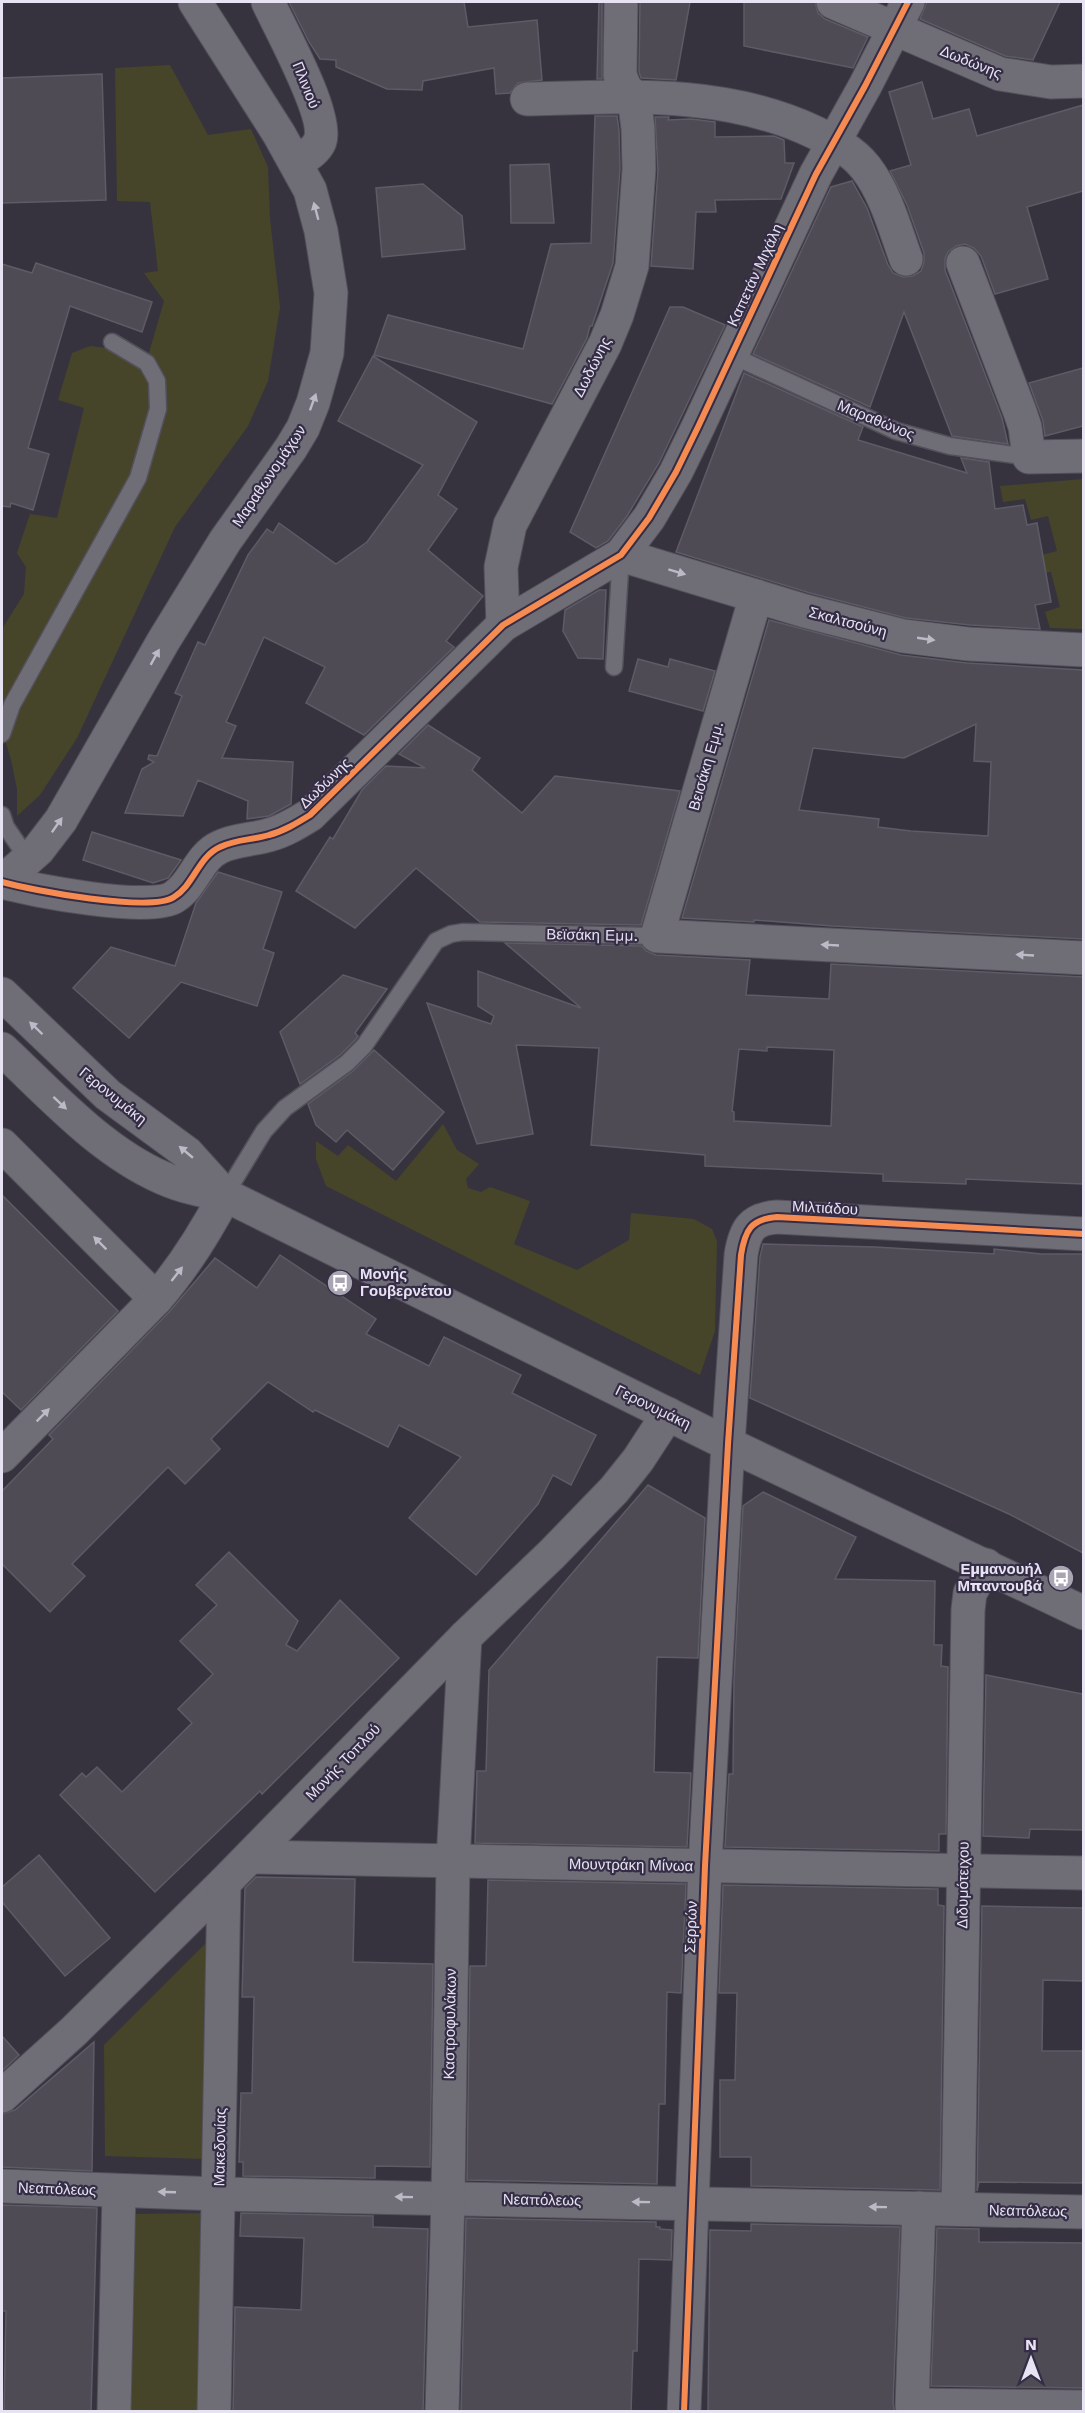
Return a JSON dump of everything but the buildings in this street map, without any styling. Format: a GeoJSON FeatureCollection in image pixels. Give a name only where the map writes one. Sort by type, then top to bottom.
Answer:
{"type":"FeatureCollection","features":[{"type":"Feature","properties":{"kind":"street","name":"Μαραθωνομάχων"},"geometry":{"type":"LineString","coordinates":[[2,882],[49,837],[61,820],[164,640],[225,541],[291,448],[303,428],[313,403],[327,353],[331,293],[316,210],[310,190],[296,163],[195,2]]}},
{"type":"Feature","properties":{"kind":"street","name":"Πλινιού"},"geometry":{"type":"LineString","coordinates":[[268,2],[291,50],[320,121],[320,140],[316,148],[296,163]]}},
{"type":"Feature","properties":{"kind":"street","name":"Δωδώνης"},"geometry":{"type":"LineString","coordinates":[[503,625],[501,567],[510,525],[605,344],[617,315],[632,266],[639,170],[638,129],[634,97],[625,88],[620,75],[621,2]]}},
{"type":"Feature","properties":{"kind":"street","name":"Δωδώνης"},"geometry":{"type":"LineString","coordinates":[[832,2],[901,15],[1000,74],[1051,82],[1083,81]]}},
{"type":"Feature","properties":{"kind":"street","name":"Καπετάν Μιχάλη"},"geometry":{"type":"LineString","coordinates":[[621,555],[649,518],[676,472],[801,204],[901,15]]}},
{"type":"Feature","properties":{"kind":"street"},"geometry":{"type":"LineString","coordinates":[[527,99],[634,97],[692,99],[732,105],[796,124],[835,142],[856,157],[870,174],[879,189],[906,259]]}},
{"type":"Feature","properties":{"kind":"street"},"geometry":{"type":"LineString","coordinates":[[963,263],[1020,412],[1029,457]]}},
{"type":"Feature","properties":{"kind":"street","name":"Μαραθώνος"},"geometry":{"type":"LineString","coordinates":[[1029,457],[1083,456]]}},
{"type":"Feature","properties":{"kind":"street","name":"Δωδώνης"},"geometry":{"type":"LineString","coordinates":[[2,882],[44,892],[123,901],[169,900],[184,888],[210,852],[231,842],[282,831],[310,815],[503,625],[621,555]]}},
{"type":"Feature","properties":{"kind":"street","name":"Σκαλτσούνη"},"geometry":{"type":"LineString","coordinates":[[621,555],[805,611],[903,636],[968,644],[1083,650]]}},
{"type":"Feature","properties":{"kind":"street","name":"Βεισάκη Εμμ."},"geometry":{"type":"LineString","coordinates":[[657,936],[756,596]]}},
{"type":"Feature","properties":{"kind":"street","name":"Βεϊσάκη Εμμ."},"geometry":{"type":"LineString","coordinates":[[657,936],[1083,958]]}},
{"type":"Feature","properties":{"kind":"street","name":"Γερονυμάκη"},"geometry":{"type":"LineString","coordinates":[[2,994],[108,1095],[187,1153],[225,1195]]}},
{"type":"Feature","properties":{"kind":"street","name":"Γερονυμάκη"},"geometry":{"type":"LineString","coordinates":[[2,1050],[88,1128],[145,1168],[173,1182],[225,1195],[728,1444],[1083,1613]]}},
{"type":"Feature","properties":{"kind":"street"},"geometry":{"type":"LineString","coordinates":[[2,1145],[156,1299]]}},
{"type":"Feature","properties":{"kind":"street"},"geometry":{"type":"LineString","coordinates":[[2,1456],[156,1299],[195,1250],[225,1195]]}},
{"type":"Feature","properties":{"kind":"street","name":"Μιλτιάδου"},"geometry":{"type":"LineString","coordinates":[[728,1444],[741,1255],[745,1236],[759,1220],[777,1217],[1083,1234]]}},
{"type":"Feature","properties":{"kind":"street","name":"Μονής Τοπλού"},"geometry":{"type":"LineString","coordinates":[[2,2096],[74,2031],[250,1857],[465,1637],[552,1554],[614,1490],[638,1460],[668,1414]]}},
{"type":"Feature","properties":{"kind":"street","name":"Σερρών"},"geometry":{"type":"LineString","coordinates":[[684,2412],[705,1866],[728,1444]]}},
{"type":"Feature","properties":{"kind":"street","name":"Διδυμότειχου"},"geometry":{"type":"LineString","coordinates":[[958,2209],[968,1610],[970,1593],[986,1565]]}},
{"type":"Feature","properties":{"kind":"street","name":"Καστροφυλάκων"},"geometry":{"type":"LineString","coordinates":[[442,2412],[453,1861],[465,1637]]}},
{"type":"Feature","properties":{"kind":"street","name":"Μουντράκη Μίνωα"},"geometry":{"type":"LineString","coordinates":[[250,1857],[1083,1873]]}},
{"type":"Feature","properties":{"kind":"street","name":"Μακεδονίας"},"geometry":{"type":"LineString","coordinates":[[214,2412],[224,1883]]}},
{"type":"Feature","properties":{"kind":"street","name":"Νεαπόλεως"},"geometry":{"type":"LineString","coordinates":[[2,2187],[219,2194],[1083,2212]]}},
{"type":"Feature","properties":{"kind":"street"},"geometry":{"type":"LineString","coordinates":[[114,2412],[119,2191]]}},
{"type":"Feature","properties":{"kind":"street"},"geometry":{"type":"LineString","coordinates":[[919,2208],[912,2405],[1083,2407]]}},
{"type":"Feature","properties":{"kind":"lane"},"geometry":{"type":"LineString","coordinates":[[2,734],[12,705],[138,478],[158,409],[157,381],[147,363],[112,342]]}},
{"type":"Feature","properties":{"kind":"lane","name":"Μαραθώνος"},"geometry":{"type":"LineString","coordinates":[[731,355],[896,431],[950,446],[1029,457]]}},
{"type":"Feature","properties":{"kind":"lane"},"geometry":{"type":"LineString","coordinates":[[614,667],[621,555]]}},
{"type":"Feature","properties":{"kind":"lane"},"geometry":{"type":"LineString","coordinates":[[2,815],[6,827],[28,859]]}},
{"type":"Feature","properties":{"kind":"lane","name":"Βεϊσάκη Εμμ."},"geometry":{"type":"LineString","coordinates":[[225,1195],[264,1131],[285,1108],[347,1063],[364,1046],[436,941],[451,934],[463,932],[657,936]]}},
{"type":"Feature","properties":{"kind":"shaded area"},"geometry":{"type":"Polygon","coordinates":[[[170,65],[208,135],[251,129],[268,167],[270,219],[280,307],[268,381],[248,426],[175,527],[77,738],[40,795],[17,816],[17,789],[2,729],[2,629],[24,594],[26,567],[17,553],[30,514],[57,518],[84,408],[58,400],[72,353],[90,346],[149,353],[164,301],[144,273],[158,271],[150,202],[117,201],[115,68],[170,65]]]}},
{"type":"Feature","properties":{"kind":"shaded area"},"geometry":{"type":"Polygon","coordinates":[[[1083,479],[1083,629],[1050,628],[1045,612],[1060,607],[1051,572],[1042,573],[1038,556],[1057,551],[1048,516],[1031,520],[1025,499],[1003,502],[1000,486],[1083,479]]]}},
{"type":"Feature","properties":{"kind":"shaded area"},"geometry":{"type":"Polygon","coordinates":[[[443,1124],[457,1150],[479,1164],[466,1179],[468,1188],[481,1192],[490,1187],[530,1201],[514,1244],[577,1270],[629,1240],[631,1213],[694,1219],[712,1229],[717,1241],[715,1331],[700,1375],[326,1186],[316,1159],[316,1141],[338,1156],[348,1145],[396,1181],[443,1124]]]}},
{"type":"Feature","properties":{"kind":"shaded area"},"geometry":{"type":"Polygon","coordinates":[[[209,1940],[206,2159],[105,2156],[104,2045],[209,1940]]]}},
{"type":"Feature","properties":{"kind":"shaded area"},"geometry":{"type":"Polygon","coordinates":[[[212,2213],[206,2411],[125,2412],[132,2214],[212,2213]]]}},
{"type":"Feature","properties":{"kind":"cycle path"},"geometry":{"type":"LineString","coordinates":[[2,882],[38,890],[117,901],[141,903],[174,897],[187,886],[206,857],[220,847],[232,842],[275,833],[310,815],[503,625],[621,555],[649,518],[676,472],[816,174],[908,2]]}},
{"type":"Feature","properties":{"kind":"cycle path"},"geometry":{"type":"LineString","coordinates":[[684,2412],[705,1866],[728,1444],[741,1255],[747,1233],[755,1223],[777,1217],[1084,1234]]}},
{"type":"Feature","properties":{"kind":"place","name":"Μονής Γουβερνέτου"},"geometry":{"type":"Point","coordinates":[340,1283]}},
{"type":"Feature","properties":{"kind":"place","name":"Εμμανουήλ Μπαντουβά"},"geometry":{"type":"Point","coordinates":[1061,1578]}}]}
